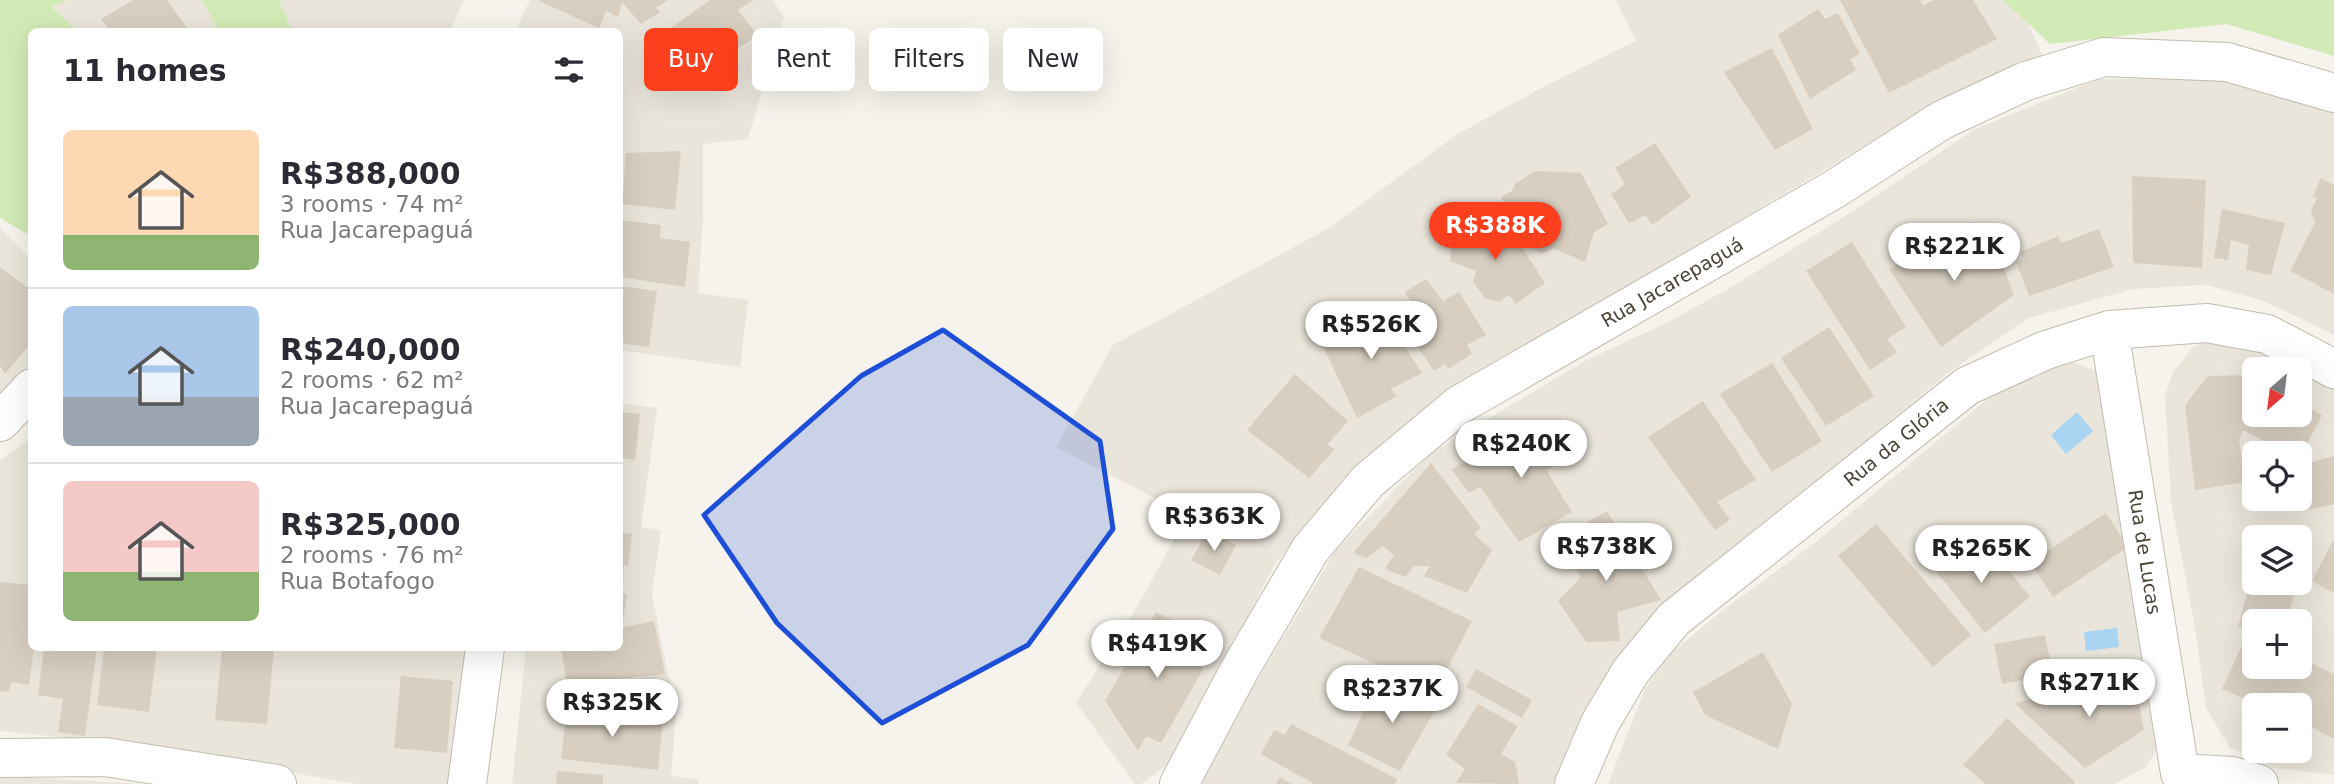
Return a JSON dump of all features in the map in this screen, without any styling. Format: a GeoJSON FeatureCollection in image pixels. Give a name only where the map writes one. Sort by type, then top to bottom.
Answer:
{"type":"FeatureCollection","features":[{"type":"Feature","properties":{"kind":"street","name":"Rua Jacarepaguá"},"geometry":{"type":"LineString","coordinates":[[1179,784],[1240,669],[1310,550],[1368,481],[1459,405],[1833,190],[1942,120],[2026,80],[2104,57],[2227,62],[2334,93]]}},
{"type":"Feature","properties":{"kind":"street","name":"Rua da Glória"},"geometry":{"type":"LineString","coordinates":[[1574,784],[1600,723],[1625,681],[1674,620],[1966,386],[2046,349],[2109,330],[2207,323],[2267,334],[2334,369]]}},
{"type":"Feature","properties":{"kind":"street","name":"Rua de Lucas"},"geometry":{"type":"LineString","coordinates":[[2109,330],[2170,779]]}},
{"type":"Feature","properties":{"kind":"street"},"geometry":{"type":"LineString","coordinates":[[0,422],[28,392]]}},
{"type":"Feature","properties":{"kind":"street"},"geometry":{"type":"LineString","coordinates":[[467,784],[485,651]]}},
{"type":"Feature","properties":{"kind":"street"},"geometry":{"type":"LineString","coordinates":[[0,758],[105,757],[277,784]]}},
{"type":"Feature","properties":{"kind":"street"},"geometry":{"type":"LineString","coordinates":[[2170,779],[2232,776],[2259,784]]}},
{"type":"Feature","properties":{"kind":"highlighted area"},"geometry":{"type":"Polygon","coordinates":[[[943,330],[1100,441],[1113,529],[1028,645],[882,723],[777,623],[704,515],[861,376],[943,330]]]}},
{"type":"Feature","properties":{"kind":"shaded area"},"geometry":{"type":"Polygon","coordinates":[[[68,0],[202,0],[217,28],[74,28],[51,5],[68,0]]]}},
{"type":"Feature","properties":{"kind":"shaded area"},"geometry":{"type":"Polygon","coordinates":[[[279,0],[464,0],[451,28],[291,28],[279,0]]]}},
{"type":"Feature","properties":{"kind":"shaded area"},"geometry":{"type":"Polygon","coordinates":[[[530,0],[773,0],[784,17],[781,28],[752,28],[752,91],[762,91],[748,139],[703,144],[703,218],[698,293],[748,300],[740,367],[623,350],[623,28],[517,28],[530,0]]]}},
{"type":"Feature","properties":{"kind":"shaded area"},"geometry":{"type":"Polygon","coordinates":[[[1616,0],[2018,0],[2043,57],[1899,125],[1640,280],[1329,502],[1276,562],[1174,760],[1141,784],[1135,784],[1076,703],[1140,602],[1187,515],[1056,447],[1113,345],[1329,228],[1456,135],[1541,88],[1636,41],[1616,0]]]}},
{"type":"Feature","properties":{"kind":"shaded area"},"geometry":{"type":"Polygon","coordinates":[[[2099,79],[2232,79],[2334,113],[2334,335],[2264,301],[2207,285],[2133,289],[2029,318],[1948,373],[1729,555],[1566,784],[1200,784],[1247,697],[1336,550],[1431,453],[1587,360],[1666,323],[1728,289],[1847,215],[1975,129],[2099,79]]]}},
{"type":"Feature","properties":{"kind":"shaded area"},"geometry":{"type":"Polygon","coordinates":[[[0,227],[28,257],[28,381],[0,412],[0,227]]]}},
{"type":"Feature","properties":{"kind":"shaded area"},"geometry":{"type":"Polygon","coordinates":[[[2217,337],[2255,346],[2276,357],[2242,357],[2242,427],[2312,427],[2312,375],[2334,387],[2334,775],[2275,768],[2264,763],[2312,763],[2312,693],[2242,693],[2242,753],[2230,748],[2206,708],[2196,633],[2171,501],[2165,395],[2173,372],[2193,347],[2217,337]]]}},
{"type":"Feature","properties":{"kind":"shaded area"},"geometry":{"type":"Polygon","coordinates":[[[2072,362],[2101,372],[2158,748],[2145,768],[2114,784],[1608,784],[1645,689],[1670,654],[1721,612],[1816,542],[1991,396],[2028,371],[2072,362]]]}},
{"type":"Feature","properties":{"kind":"shaded area"},"geometry":{"type":"Polygon","coordinates":[[[623,403],[657,408],[641,527],[661,530],[652,594],[676,714],[671,776],[698,779],[698,784],[512,784],[526,651],[623,651],[623,403]]]}},
{"type":"Feature","properties":{"kind":"shaded area"},"geometry":{"type":"Polygon","coordinates":[[[28,440],[28,651],[473,651],[457,784],[357,784],[203,757],[88,740],[0,731],[0,460],[28,440]]]}},
{"type":"Feature","properties":{"kind":"shaded area"},"geometry":{"type":"Polygon","coordinates":[[[0,776],[89,781],[143,784],[0,784],[0,776]]]}},
{"type":"Feature","properties":{"kind":"green space"},"geometry":{"type":"Polygon","coordinates":[[[0,0],[68,0],[51,6],[74,28],[28,28],[28,234],[0,218],[0,0]]]}},
{"type":"Feature","properties":{"kind":"green space"},"geometry":{"type":"Polygon","coordinates":[[[202,0],[279,0],[291,28],[217,28],[202,0]]]}},
{"type":"Feature","properties":{"kind":"green space"},"geometry":{"type":"Polygon","coordinates":[[[2003,0],[2334,0],[2334,56],[2226,24],[2050,44],[2003,0]]]}},
{"type":"Feature","properties":{"kind":"water"},"geometry":{"type":"Polygon","coordinates":[[[2077,412],[2093,431],[2066,454],[2051,435],[2077,412]]]}},
{"type":"Feature","properties":{"kind":"water"},"geometry":{"type":"Polygon","coordinates":[[[2117,628],[2119,647],[2086,651],[2084,632],[2117,628]]]}},
{"type":"Feature","properties":{"kind":"building"},"geometry":{"type":"Polygon","coordinates":[[[133,0],[167,0],[187,28],[108,28],[101,19],[133,0]]]}},
{"type":"Feature","properties":{"kind":"building"},"geometry":{"type":"Polygon","coordinates":[[[537,0],[668,0],[656,8],[660,12],[641,24],[622,2],[618,17],[606,11],[599,28],[537,0]]]}},
{"type":"Feature","properties":{"kind":"building"},"geometry":{"type":"Polygon","coordinates":[[[710,0],[753,0],[738,10],[752,28],[752,40],[738,48],[738,28],[671,28],[710,0]]]}},
{"type":"Feature","properties":{"kind":"building"},"geometry":{"type":"Polygon","coordinates":[[[1840,0],[1920,0],[1923,5],[1935,0],[1973,0],[1997,39],[1889,93],[1840,0]]]}},
{"type":"Feature","properties":{"kind":"building"},"geometry":{"type":"Polygon","coordinates":[[[1818,9],[1825,19],[1838,13],[1860,54],[1850,59],[1856,70],[1810,99],[1778,35],[1818,9]]]}},
{"type":"Feature","properties":{"kind":"building"},"geometry":{"type":"Polygon","coordinates":[[[1772,48],[1813,129],[1775,150],[1724,72],[1772,48]]]}},
{"type":"Feature","properties":{"kind":"building"},"geometry":{"type":"Polygon","coordinates":[[[1655,143],[1691,197],[1652,225],[1646,215],[1629,223],[1611,194],[1625,184],[1615,168],[1655,143]]]}},
{"type":"Feature","properties":{"kind":"building"},"geometry":{"type":"Polygon","coordinates":[[[681,151],[675,210],[623,204],[626,153],[681,151]]]}},
{"type":"Feature","properties":{"kind":"building"},"geometry":{"type":"Polygon","coordinates":[[[1535,171],[1581,173],[1608,224],[1594,232],[1585,262],[1553,248],[1542,254],[1531,247],[1520,229],[1526,225],[1516,208],[1507,207],[1501,197],[1535,171]]]}},
{"type":"Feature","properties":{"kind":"building"},"geometry":{"type":"Polygon","coordinates":[[[2132,176],[2206,180],[2202,268],[2133,263],[2132,176]]]}},
{"type":"Feature","properties":{"kind":"building"},"geometry":{"type":"Polygon","coordinates":[[[2321,178],[2334,185],[2334,294],[2290,271],[2315,223],[2311,210],[2317,198],[2313,196],[2321,178]]]}},
{"type":"Feature","properties":{"kind":"building"},"geometry":{"type":"Polygon","coordinates":[[[2222,209],[2285,223],[2271,275],[2246,270],[2249,245],[2231,240],[2228,260],[2214,258],[2222,209]]]}},
{"type":"Feature","properties":{"kind":"building"},"geometry":{"type":"Polygon","coordinates":[[[623,220],[661,225],[660,238],[690,242],[685,287],[623,277],[623,220]]]}},
{"type":"Feature","properties":{"kind":"building"},"geometry":{"type":"Polygon","coordinates":[[[1455,221],[1498,230],[1508,225],[1545,283],[1516,304],[1509,295],[1499,302],[1485,298],[1473,282],[1476,271],[1450,261],[1455,221]]]}},
{"type":"Feature","properties":{"kind":"building"},"geometry":{"type":"Polygon","coordinates":[[[1971,222],[1987,248],[1995,245],[2014,295],[1941,347],[1889,269],[1971,222]]]}},
{"type":"Feature","properties":{"kind":"building"},"geometry":{"type":"Polygon","coordinates":[[[2099,229],[2114,267],[2029,296],[2016,262],[2023,259],[2020,252],[2058,236],[2061,243],[2099,229]]]}},
{"type":"Feature","properties":{"kind":"building"},"geometry":{"type":"Polygon","coordinates":[[[1852,242],[1906,327],[1887,339],[1897,352],[1870,370],[1806,271],[1852,242]]]}},
{"type":"Feature","properties":{"kind":"building"},"geometry":{"type":"Polygon","coordinates":[[[0,267],[28,288],[28,347],[5,374],[0,366],[0,267]]]}},
{"type":"Feature","properties":{"kind":"building"},"geometry":{"type":"Polygon","coordinates":[[[1426,279],[1443,301],[1459,292],[1486,335],[1467,345],[1472,354],[1448,369],[1445,364],[1434,371],[1402,324],[1418,315],[1405,292],[1426,279]]]}},
{"type":"Feature","properties":{"kind":"building"},"geometry":{"type":"Polygon","coordinates":[[[623,286],[657,291],[649,347],[623,343],[623,286]]]}},
{"type":"Feature","properties":{"kind":"building"},"geometry":{"type":"Polygon","coordinates":[[[1376,302],[1422,373],[1391,389],[1397,396],[1357,418],[1323,346],[1349,332],[1356,313],[1376,302]]]}},
{"type":"Feature","properties":{"kind":"building"},"geometry":{"type":"Polygon","coordinates":[[[1829,327],[1874,396],[1826,426],[1781,358],[1829,327]]]}},
{"type":"Feature","properties":{"kind":"building"},"geometry":{"type":"Polygon","coordinates":[[[1772,363],[1822,441],[1772,472],[1720,394],[1772,363]]]}},
{"type":"Feature","properties":{"kind":"building"},"geometry":{"type":"Polygon","coordinates":[[[1295,374],[1348,421],[1327,445],[1335,449],[1309,478],[1247,430],[1295,374]]]}},
{"type":"Feature","properties":{"kind":"building"},"geometry":{"type":"Polygon","coordinates":[[[2242,375],[2242,427],[2312,427],[2312,409],[2322,415],[2309,441],[2264,441],[2243,430],[2239,441],[2242,483],[2195,490],[2185,405],[2208,376],[2242,375]]]}},
{"type":"Feature","properties":{"kind":"building"},"geometry":{"type":"Polygon","coordinates":[[[1703,401],[1756,480],[1717,502],[1730,520],[1715,530],[1648,437],[1703,401]]]}},
{"type":"Feature","properties":{"kind":"building"},"geometry":{"type":"Polygon","coordinates":[[[623,412],[640,414],[635,460],[623,458],[623,412]]]}},
{"type":"Feature","properties":{"kind":"building"},"geometry":{"type":"Polygon","coordinates":[[[1550,422],[1574,456],[1546,470],[1572,512],[1519,542],[1480,487],[1469,493],[1451,469],[1550,422]]]}},
{"type":"Feature","properties":{"kind":"building"},"geometry":{"type":"Polygon","coordinates":[[[2334,456],[2334,504],[2312,509],[2312,462],[2334,456]]]}},
{"type":"Feature","properties":{"kind":"building"},"geometry":{"type":"Polygon","coordinates":[[[1431,463],[1481,528],[1474,534],[1492,550],[1467,593],[1424,576],[1430,566],[1414,566],[1405,577],[1385,569],[1394,555],[1383,546],[1366,558],[1353,553],[1431,463]]]}},
{"type":"Feature","properties":{"kind":"building"},"geometry":{"type":"Polygon","coordinates":[[[1607,511],[1661,600],[1617,612],[1620,641],[1586,642],[1558,601],[1581,577],[1572,564],[1593,548],[1579,527],[1607,511]]]}},
{"type":"Feature","properties":{"kind":"building"},"geometry":{"type":"Polygon","coordinates":[[[2106,513],[2128,547],[2053,597],[2030,562],[2106,513]]]}},
{"type":"Feature","properties":{"kind":"building"},"geometry":{"type":"Polygon","coordinates":[[[1876,524],[1971,635],[1933,667],[1838,556],[1876,524]]]}},
{"type":"Feature","properties":{"kind":"building"},"geometry":{"type":"Polygon","coordinates":[[[1208,530],[1236,545],[1220,575],[1191,560],[1208,530]]]}},
{"type":"Feature","properties":{"kind":"building"},"geometry":{"type":"Polygon","coordinates":[[[623,532],[632,534],[628,566],[624,565],[623,586],[623,532]]]}},
{"type":"Feature","properties":{"kind":"building"},"geometry":{"type":"Polygon","coordinates":[[[1964,539],[1986,567],[1998,556],[2030,597],[1985,633],[1931,565],[1964,539]]]}},
{"type":"Feature","properties":{"kind":"building"},"geometry":{"type":"Polygon","coordinates":[[[2334,539],[2334,593],[2312,581],[2334,539]]]}},
{"type":"Feature","properties":{"kind":"building"},"geometry":{"type":"Polygon","coordinates":[[[1359,567],[1472,621],[1435,691],[1319,638],[1359,567]]]}},
{"type":"Feature","properties":{"kind":"building"},"geometry":{"type":"Polygon","coordinates":[[[0,582],[28,585],[28,651],[34,651],[29,685],[11,682],[9,692],[0,691],[0,582]]]}},
{"type":"Feature","properties":{"kind":"building"},"geometry":{"type":"Polygon","coordinates":[[[623,593],[627,594],[623,622],[623,593]]]}},
{"type":"Feature","properties":{"kind":"building"},"geometry":{"type":"Polygon","coordinates":[[[2247,595],[2294,595],[2290,609],[2243,609],[2247,595]]]}},
{"type":"Feature","properties":{"kind":"building"},"geometry":{"type":"Polygon","coordinates":[[[1156,612],[1210,639],[1196,663],[1204,668],[1161,743],[1146,736],[1138,751],[1105,701],[1156,612]]]}},
{"type":"Feature","properties":{"kind":"building"},"geometry":{"type":"Polygon","coordinates":[[[2242,612],[2242,628],[2238,627],[2242,612]]]}},
{"type":"Feature","properties":{"kind":"building"},"geometry":{"type":"Polygon","coordinates":[[[654,621],[665,674],[567,684],[562,651],[623,651],[623,627],[654,621]]]}},
{"type":"Feature","properties":{"kind":"building"},"geometry":{"type":"Polygon","coordinates":[[[2045,635],[2053,674],[2002,684],[1994,644],[2045,635]]]}},
{"type":"Feature","properties":{"kind":"building"},"geometry":{"type":"Polygon","coordinates":[[[2242,645],[2242,679],[2312,679],[2312,664],[2334,674],[2334,739],[2312,727],[2312,693],[2242,693],[2242,697],[2222,689],[2242,645]]]}},
{"type":"Feature","properties":{"kind":"building"},"geometry":{"type":"Polygon","coordinates":[[[44,651],[97,651],[85,736],[58,732],[63,699],[38,695],[44,651]]]}},
{"type":"Feature","properties":{"kind":"building"},"geometry":{"type":"Polygon","coordinates":[[[104,651],[157,651],[149,712],[97,705],[104,651]]]}},
{"type":"Feature","properties":{"kind":"building"},"geometry":{"type":"Polygon","coordinates":[[[222,651],[274,651],[267,724],[215,720],[222,651]]]}},
{"type":"Feature","properties":{"kind":"building"},"geometry":{"type":"Polygon","coordinates":[[[1763,652],[1792,704],[1778,749],[1705,715],[1693,692],[1763,652]]]}},
{"type":"Feature","properties":{"kind":"building"},"geometry":{"type":"Polygon","coordinates":[[[1476,669],[1532,700],[1522,718],[1466,687],[1476,669]]]}},
{"type":"Feature","properties":{"kind":"building"},"geometry":{"type":"Polygon","coordinates":[[[401,676],[453,681],[447,753],[394,748],[401,676]]]}},
{"type":"Feature","properties":{"kind":"building"},"geometry":{"type":"Polygon","coordinates":[[[2134,679],[2144,730],[2085,768],[2014,703],[2134,679]]]}},
{"type":"Feature","properties":{"kind":"building"},"geometry":{"type":"Polygon","coordinates":[[[1378,680],[1438,705],[1400,771],[1348,745],[1378,680]]]}},
{"type":"Feature","properties":{"kind":"building"},"geometry":{"type":"Polygon","coordinates":[[[1478,704],[1518,726],[1501,754],[1515,762],[1519,784],[1456,783],[1465,769],[1446,755],[1478,704]]]}},
{"type":"Feature","properties":{"kind":"building"},"geometry":{"type":"Polygon","coordinates":[[[567,707],[663,718],[658,770],[561,759],[567,707]]]}},
{"type":"Feature","properties":{"kind":"building"},"geometry":{"type":"Polygon","coordinates":[[[2007,718],[2075,782],[1986,784],[1963,765],[2007,718]]]}},
{"type":"Feature","properties":{"kind":"building"},"geometry":{"type":"Polygon","coordinates":[[[1291,724],[1397,779],[1395,784],[1314,784],[1261,754],[1274,730],[1285,735],[1291,724]]]}},
{"type":"Feature","properties":{"kind":"building"},"geometry":{"type":"Polygon","coordinates":[[[557,771],[603,775],[603,784],[556,784],[557,771]]]}},
{"type":"Feature","properties":{"kind":"building"},"geometry":{"type":"Polygon","coordinates":[[[1280,777],[1292,784],[1276,784],[1280,777]]]}}]}
